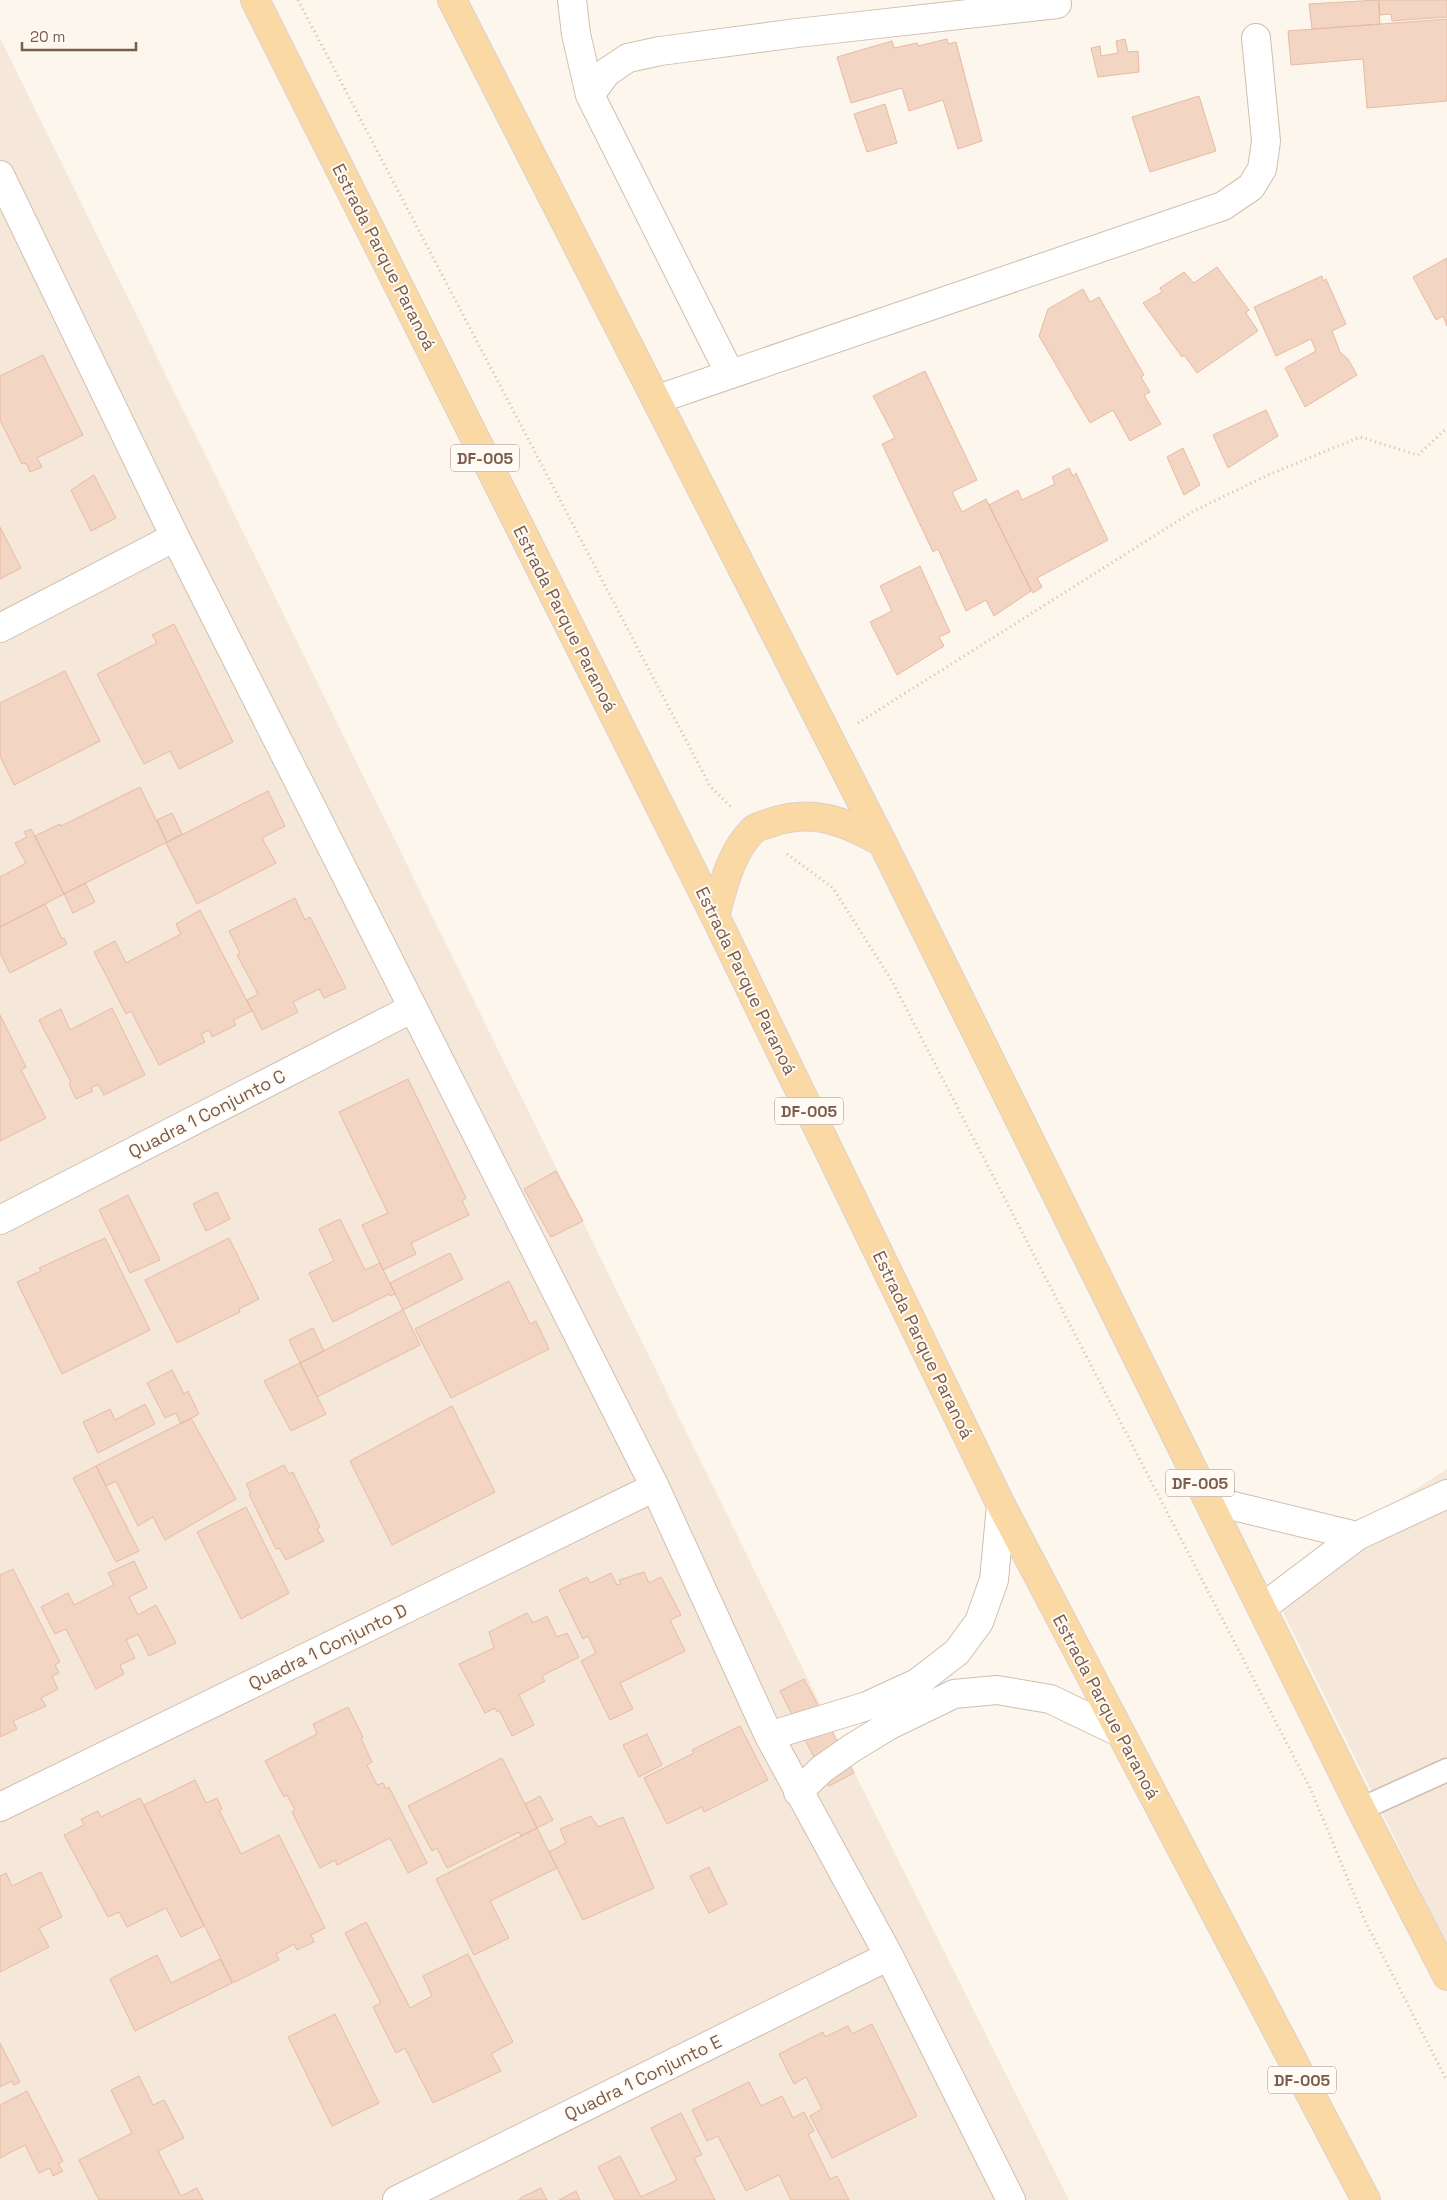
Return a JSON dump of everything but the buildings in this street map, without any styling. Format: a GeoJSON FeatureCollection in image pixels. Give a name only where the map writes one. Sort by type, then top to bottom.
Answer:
{"type":"FeatureCollection","features":[{"type":"Feature","properties":{"kind":"main road","name":"Estrada Parque Paranoá"},"geometry":{"type":"LineString","coordinates":[[255,0],[714,916],[1001,1505],[1366,2198]]}},
{"type":"Feature","properties":{"kind":"main road","name":"DF-005"},"geometry":{"type":"LineString","coordinates":[[452,0],[658,399],[882,842],[1447,1976]]}},
{"type":"Feature","properties":{"kind":"main road"},"geometry":{"type":"LineString","coordinates":[[714,916],[730,864],[754,829],[787,817],[817,816],[850,824],[882,842]]}},
{"type":"Feature","properties":{"kind":"street"},"geometry":{"type":"LineString","coordinates":[[572,0],[576,34],[590,95],[730,374]]}},
{"type":"Feature","properties":{"kind":"street"},"geometry":{"type":"LineString","coordinates":[[590,95],[607,72],[628,58],[660,51],[797,33],[1057,4]]}},
{"type":"Feature","properties":{"kind":"street"},"geometry":{"type":"LineString","coordinates":[[658,399],[1223,206],[1251,187],[1262,169],[1266,141],[1256,38]]}},
{"type":"Feature","properties":{"kind":"street"},"geometry":{"type":"LineString","coordinates":[[0,175],[175,537],[655,1487],[769,1736],[889,1956],[1011,2200]]}},
{"type":"Feature","properties":{"kind":"street"},"geometry":{"type":"LineString","coordinates":[[0,628],[175,537]]}},
{"type":"Feature","properties":{"kind":"street","name":"Quadra 1 Conjunto C"},"geometry":{"type":"LineString","coordinates":[[0,1220],[414,1008]]}},
{"type":"Feature","properties":{"kind":"street","name":"Quadra 1 Conjunto D"},"geometry":{"type":"LineString","coordinates":[[0,1807],[655,1487]]}},
{"type":"Feature","properties":{"kind":"street"},"geometry":{"type":"LineString","coordinates":[[1262,1607],[1357,1536],[1447,1494]]}},
{"type":"Feature","properties":{"kind":"street"},"geometry":{"type":"LineString","coordinates":[[1209,1500],[1357,1536]]}},
{"type":"Feature","properties":{"kind":"street"},"geometry":{"type":"LineString","coordinates":[[769,1736],[867,1706],[917,1683],[957,1652],[978,1622],[994,1580],[1001,1505]]}},
{"type":"Feature","properties":{"kind":"street"},"geometry":{"type":"LineString","coordinates":[[798,1792],[822,1769],[852,1748],[888,1726],[954,1694],[997,1690],[1050,1699],[1119,1732]]}},
{"type":"Feature","properties":{"kind":"street","name":"Quadra 1 Conjunto E"},"geometry":{"type":"LineString","coordinates":[[397,2200],[889,1956]]}},
{"type":"Feature","properties":{"kind":"lane"},"geometry":{"type":"LineString","coordinates":[[1362,1808],[1447,1770]]}},
{"type":"Feature","properties":{"kind":"path"},"geometry":{"type":"LineString","coordinates":[[298,0],[710,786],[754,829],[834,888],[892,981],[1311,1790],[1366,1923],[1447,2081]]}},
{"type":"Feature","properties":{"kind":"path"},"geometry":{"type":"LineString","coordinates":[[830,740],[1192,512],[1268,475],[1360,437],[1418,455],[1447,428]]}},
{"type":"Feature","properties":{"kind":"shaded area"},"geometry":{"type":"Polygon","coordinates":[[[0,38],[834,1732],[1069,2200],[0,2200],[0,38]]]}},
{"type":"Feature","properties":{"kind":"shaded area"},"geometry":{"type":"Polygon","coordinates":[[[1447,1469],[1447,1944],[1269,1584],[1447,1469]]]}}]}
